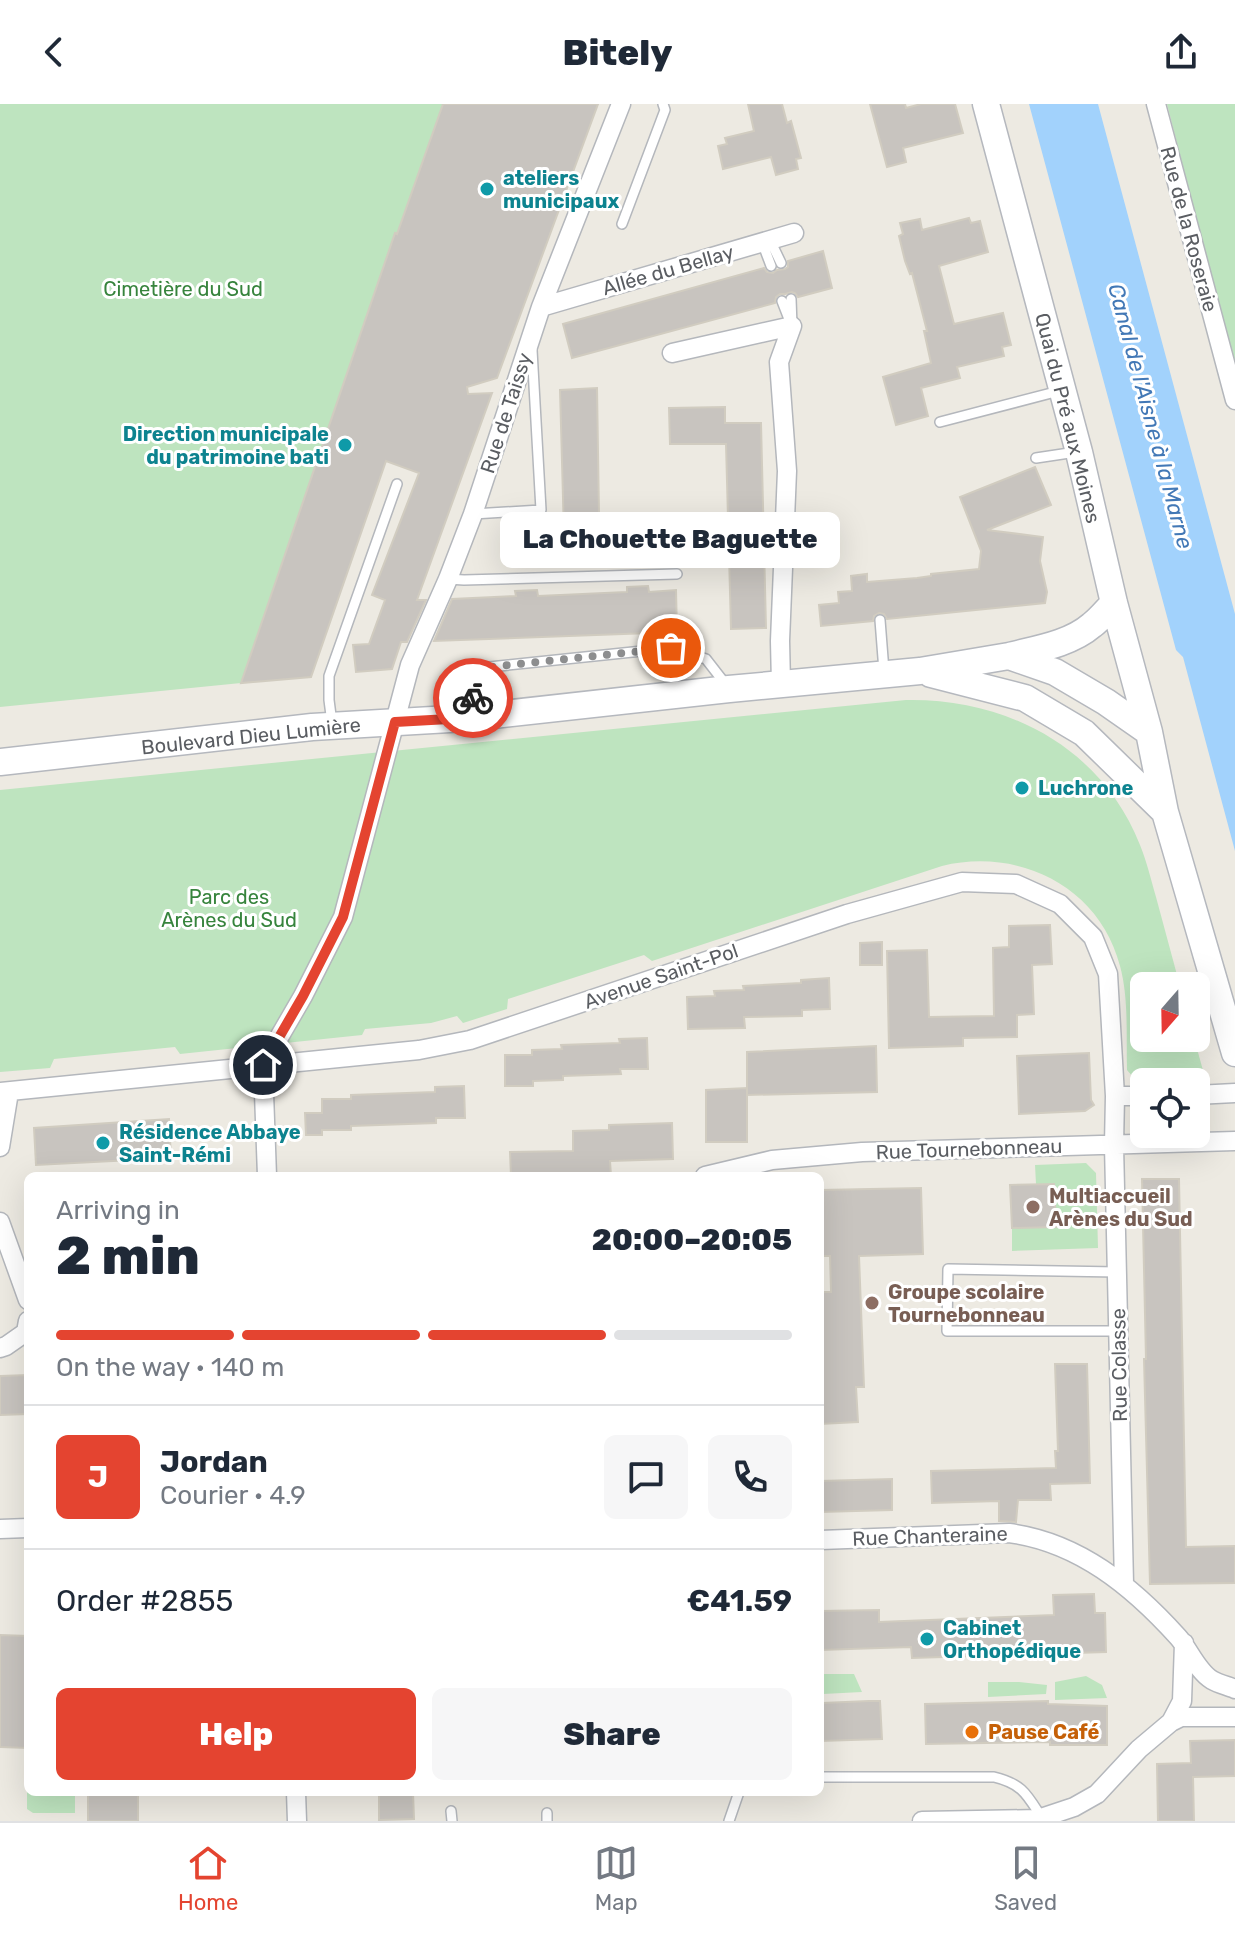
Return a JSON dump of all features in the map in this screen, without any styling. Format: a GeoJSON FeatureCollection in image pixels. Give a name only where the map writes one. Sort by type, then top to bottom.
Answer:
{"type":"FeatureCollection","features":[{"type":"Feature","properties":{"kind":"main road","name":"Quai du Pré aux Moines"},"geometry":{"type":"LineString","coordinates":[[986,104],[1079,452],[1114,603],[1149,732]]}},
{"type":"Feature","properties":{"kind":"main road"},"geometry":{"type":"LineString","coordinates":[[920,671],[1009,656],[1063,642],[1093,625],[1114,603]]}},
{"type":"Feature","properties":{"kind":"main road"},"geometry":{"type":"LineString","coordinates":[[1009,656],[1055,672],[1149,732],[1165,812],[1235,1053]]}},
{"type":"Feature","properties":{"kind":"main road","name":"Boulevard Dieu Lumière"},"geometry":{"type":"LineString","coordinates":[[0,762],[333,726],[467,718],[920,671]]}},
{"type":"Feature","properties":{"kind":"main road"},"geometry":{"type":"LineString","coordinates":[[920,671],[1025,698],[1084,733],[1165,812]]}},
{"type":"Feature","properties":{"kind":"street","name":"Rue de Taissy"},"geometry":{"type":"LineString","coordinates":[[263,1065],[343,917],[410,665],[473,514],[541,307],[621,104]]}},
{"type":"Feature","properties":{"kind":"street","name":"Rue de la Roseraie"},"geometry":{"type":"LineString","coordinates":[[1156,104],[1235,400]]}},
{"type":"Feature","properties":{"kind":"street","name":"Allée du Bellay"},"geometry":{"type":"LineString","coordinates":[[541,307],[794,233]]}},
{"type":"Feature","properties":{"kind":"street"},"geometry":{"type":"LineString","coordinates":[[672,353],[792,326]]}},
{"type":"Feature","properties":{"kind":"street"},"geometry":{"type":"LineString","coordinates":[[781,684],[787,471],[779,362],[792,326]]}},
{"type":"Feature","properties":{"kind":"street","name":"Avenue Saint-Pol"},"geometry":{"type":"LineString","coordinates":[[5,1092],[419,1050],[470,1040],[847,914],[962,882],[1016,884],[1060,904],[1093,937],[1108,974],[1115,1096],[1114,1145]]}},
{"type":"Feature","properties":{"kind":"street"},"geometry":{"type":"LineString","coordinates":[[263,1065],[267,1172]]}},
{"type":"Feature","properties":{"kind":"street"},"geometry":{"type":"LineString","coordinates":[[0,1147],[5,1092]]}},
{"type":"Feature","properties":{"kind":"street"},"geometry":{"type":"LineString","coordinates":[[1210,1094],[1235,1093]]}},
{"type":"Feature","properties":{"kind":"street"},"geometry":{"type":"LineString","coordinates":[[1115,1096],[1130,1096]]}},
{"type":"Feature","properties":{"kind":"street","name":"Rue Tournebonneau"},"geometry":{"type":"LineString","coordinates":[[722,1172],[772,1160],[862,1152],[1235,1141]]}},
{"type":"Feature","properties":{"kind":"street","name":"Rue Colasse"},"geometry":{"type":"LineString","coordinates":[[1114,1145],[1124,1584]]}},
{"type":"Feature","properties":{"kind":"street"},"geometry":{"type":"LineString","coordinates":[[0,1222],[24,1289]]}},
{"type":"Feature","properties":{"kind":"street"},"geometry":{"type":"LineString","coordinates":[[0,1348],[24,1333]]}},
{"type":"Feature","properties":{"kind":"street"},"geometry":{"type":"LineString","coordinates":[[0,1529],[24,1528]]}},
{"type":"Feature","properties":{"kind":"street","name":"Rue Chanteraine"},"geometry":{"type":"LineString","coordinates":[[824,1540],[1009,1533],[1027,1535],[1097,1564],[1156,1612],[1210,1679],[1235,1689]]}},
{"type":"Feature","properties":{"kind":"street"},"geometry":{"type":"LineString","coordinates":[[1171,1722],[1182,1701],[1184,1643]]}},
{"type":"Feature","properties":{"kind":"street"},"geometry":{"type":"LineString","coordinates":[[922,1821],[1042,1818],[1074,1807],[1097,1794],[1139,1749],[1171,1722],[1189,1716],[1235,1717]]}},
{"type":"Feature","properties":{"kind":"street"},"geometry":{"type":"LineString","coordinates":[[296,1796],[297,1821]]}},
{"type":"Feature","properties":{"kind":"lane"},"geometry":{"type":"LineString","coordinates":[[622,224],[665,110],[663,104]]}},
{"type":"Feature","properties":{"kind":"lane"},"geometry":{"type":"LineString","coordinates":[[766,241],[776,264]]}},
{"type":"Feature","properties":{"kind":"lane"},"geometry":{"type":"LineString","coordinates":[[786,300],[792,326]]}},
{"type":"Feature","properties":{"kind":"lane"},"geometry":{"type":"LineString","coordinates":[[473,514],[541,510],[531,338]]}},
{"type":"Feature","properties":{"kind":"lane"},"geometry":{"type":"LineString","coordinates":[[940,422],[1062,390]]}},
{"type":"Feature","properties":{"kind":"lane"},"geometry":{"type":"LineString","coordinates":[[1036,458],[1079,452]]}},
{"type":"Feature","properties":{"kind":"lane"},"geometry":{"type":"LineString","coordinates":[[333,726],[329,676],[397,484]]}},
{"type":"Feature","properties":{"kind":"lane"},"geometry":{"type":"LineString","coordinates":[[448,579],[677,574]]}},
{"type":"Feature","properties":{"kind":"lane"},"geometry":{"type":"LineString","coordinates":[[880,620],[884,674]]}},
{"type":"Feature","properties":{"kind":"lane"},"geometry":{"type":"LineString","coordinates":[[467,718],[480,668],[671,648],[706,659],[729,689]]}},
{"type":"Feature","properties":{"kind":"lane"},"geometry":{"type":"LineString","coordinates":[[1117,1272],[948,1269],[947,1331],[1118,1331]]}},
{"type":"Feature","properties":{"kind":"lane"},"geometry":{"type":"LineString","coordinates":[[824,1777],[994,1777],[1012,1781],[1025,1792],[1042,1818]]}},
{"type":"Feature","properties":{"kind":"lane"},"geometry":{"type":"LineString","coordinates":[[729,1821],[738,1796]]}},
{"type":"Feature","properties":{"kind":"green space","name":"Cimetière du Sud"},"geometry":{"type":"Polygon","coordinates":[[[0,104],[443,104],[398,234],[395,234],[241,683],[0,707],[0,104]]]}},
{"type":"Feature","properties":{"kind":"green space"},"geometry":{"type":"Polygon","coordinates":[[[1167,104],[1235,104],[1235,370],[1167,104]]]}},
{"type":"Feature","properties":{"kind":"green space","name":"Parc des Arènes du Sud"},"geometry":{"type":"Polygon","coordinates":[[[906,700],[980,708],[1014,719],[1047,735],[1076,756],[1102,781],[1123,811],[1151,878],[1176,972],[1130,972],[1130,1052],[1198,1052],[1202,1068],[1130,1068],[1130,1074],[1127,1070],[1123,979],[1110,938],[1095,914],[1052,879],[1027,868],[999,862],[971,862],[942,866],[652,961],[644,955],[508,999],[507,1009],[463,1023],[457,1016],[431,1023],[365,1029],[362,1035],[180,1054],[175,1047],[54,1059],[50,1068],[0,1072],[0,790],[906,700]]]}},
{"type":"Feature","properties":{"kind":"green space"},"geometry":{"type":"Polygon","coordinates":[[[1086,1163],[1096,1173],[1098,1248],[1012,1251],[1012,1228],[1056,1227],[1054,1184],[1036,1184],[1035,1165],[1086,1163]]]}},
{"type":"Feature","properties":{"kind":"green space"},"geometry":{"type":"Polygon","coordinates":[[[824,1674],[854,1674],[862,1692],[824,1694],[824,1674]]]}},
{"type":"Feature","properties":{"kind":"green space"},"geometry":{"type":"Polygon","coordinates":[[[1086,1676],[1102,1685],[1107,1698],[1055,1700],[1055,1682],[1086,1676]]]}},
{"type":"Feature","properties":{"kind":"green space"},"geometry":{"type":"Polygon","coordinates":[[[988,1682],[1047,1685],[1046,1694],[988,1697],[988,1682]]]}},
{"type":"Feature","properties":{"kind":"green space"},"geometry":{"type":"Polygon","coordinates":[[[27,1796],[75,1796],[75,1813],[33,1813],[27,1809],[27,1796]]]}},
{"type":"Feature","properties":{"kind":"water","name":"Canal de l'Aisne à la Marne"},"geometry":{"type":"Polygon","coordinates":[[[1029,104],[1098,104],[1235,614],[1235,851],[1183,657],[1176,650],[1029,104]]]}},
{"type":"Feature","properties":{"kind":"building"},"geometry":{"type":"Polygon","coordinates":[[[443,104],[598,104],[497,378],[467,387],[468,394],[492,393],[417,600],[426,600],[407,642],[401,642],[392,669],[356,672],[353,645],[369,644],[385,600],[372,595],[419,473],[386,461],[311,677],[241,683],[395,233],[443,104]]]}},
{"type":"Feature","properties":{"kind":"building"},"geometry":{"type":"Polygon","coordinates":[[[748,104],[782,104],[787,123],[791,121],[801,158],[796,159],[798,169],[776,175],[771,157],[723,169],[718,146],[727,144],[725,138],[754,131],[748,104]]]}},
{"type":"Feature","properties":{"kind":"building"},"geometry":{"type":"Polygon","coordinates":[[[870,104],[905,104],[906,108],[921,104],[955,104],[963,133],[903,148],[906,162],[887,167],[870,104]]]}},
{"type":"Feature","properties":{"kind":"building"},"geometry":{"type":"Polygon","coordinates":[[[969,218],[971,223],[980,221],[988,252],[939,266],[954,324],[1003,313],[1011,345],[1002,347],[1004,356],[957,367],[960,378],[921,388],[928,416],[896,425],[883,377],[931,363],[924,331],[927,331],[899,236],[903,234],[900,223],[920,219],[922,230],[969,218]]]}},
{"type":"Feature","properties":{"kind":"building"},"geometry":{"type":"Polygon","coordinates":[[[823,251],[832,288],[798,297],[792,292],[780,294],[775,303],[572,358],[563,324],[764,268],[773,273],[788,267],[788,261],[823,251]]]}},
{"type":"Feature","properties":{"kind":"building"},"geometry":{"type":"Polygon","coordinates":[[[597,388],[599,515],[642,515],[643,541],[600,542],[600,538],[590,538],[590,534],[564,534],[560,390],[597,388]]]}},
{"type":"Feature","properties":{"kind":"building"},"geometry":{"type":"Polygon","coordinates":[[[725,407],[725,423],[761,423],[766,628],[731,629],[726,444],[670,444],[669,408],[725,407]]]}},
{"type":"Feature","properties":{"kind":"building"},"geometry":{"type":"Polygon","coordinates":[[[1035,467],[1051,505],[987,530],[1043,537],[1040,561],[1047,592],[1045,603],[887,619],[879,613],[873,621],[821,626],[819,605],[839,603],[838,592],[852,591],[851,576],[867,574],[867,582],[979,569],[981,551],[960,497],[1035,467]]]}},
{"type":"Feature","properties":{"kind":"building"},"geometry":{"type":"Polygon","coordinates":[[[648,586],[649,592],[676,590],[677,632],[434,641],[452,599],[516,596],[515,591],[537,590],[538,596],[627,592],[627,587],[648,586]]]}},
{"type":"Feature","properties":{"kind":"building"},"geometry":{"type":"Polygon","coordinates":[[[1050,925],[1052,964],[1032,965],[1034,1014],[1017,1015],[1017,1037],[963,1038],[963,1046],[889,1048],[887,951],[927,950],[929,1017],[994,1016],[993,948],[1009,947],[1009,926],[1050,925]]]}},
{"type":"Feature","properties":{"kind":"building"},"geometry":{"type":"Polygon","coordinates":[[[882,942],[882,965],[860,965],[860,943],[882,942]]]}},
{"type":"Feature","properties":{"kind":"building"},"geometry":{"type":"Polygon","coordinates":[[[829,978],[830,1009],[802,1010],[802,1016],[744,1017],[745,1028],[688,1029],[687,997],[715,996],[714,991],[744,990],[743,986],[829,978]]]}},
{"type":"Feature","properties":{"kind":"building"},"geometry":{"type":"Polygon","coordinates":[[[647,1038],[648,1069],[620,1069],[621,1074],[563,1076],[563,1080],[533,1081],[533,1086],[505,1086],[505,1055],[532,1055],[532,1050],[562,1049],[561,1045],[620,1043],[619,1039],[647,1038]]]}},
{"type":"Feature","properties":{"kind":"building"},"geometry":{"type":"Polygon","coordinates":[[[876,1046],[877,1092],[747,1095],[747,1052],[876,1046]]]}},
{"type":"Feature","properties":{"kind":"building"},"geometry":{"type":"Polygon","coordinates":[[[1089,1053],[1091,1100],[1094,1105],[1085,1111],[1019,1114],[1017,1056],[1089,1053]]]}},
{"type":"Feature","properties":{"kind":"building"},"geometry":{"type":"Polygon","coordinates":[[[464,1086],[465,1118],[436,1118],[436,1123],[351,1126],[351,1130],[322,1130],[322,1135],[306,1135],[305,1113],[322,1113],[322,1099],[435,1092],[435,1087],[464,1086]]]}},
{"type":"Feature","properties":{"kind":"building"},"geometry":{"type":"Polygon","coordinates":[[[747,1088],[747,1142],[706,1142],[706,1090],[747,1088]]]}},
{"type":"Feature","properties":{"kind":"building","name":"Résidence Abbaye Saint-Rémi"},"geometry":{"type":"Polygon","coordinates":[[[169,1119],[171,1158],[36,1165],[34,1128],[169,1119]]]}},
{"type":"Feature","properties":{"kind":"building"},"geometry":{"type":"Polygon","coordinates":[[[672,1123],[673,1159],[610,1161],[611,1172],[511,1172],[510,1152],[573,1151],[573,1131],[609,1130],[609,1125],[672,1123]]]}},
{"type":"Feature","properties":{"kind":"building"},"geometry":{"type":"Polygon","coordinates":[[[1142,1179],[1179,1179],[1186,1547],[1235,1546],[1235,1583],[1150,1584],[1142,1179]]]}},
{"type":"Feature","properties":{"kind":"building"},"geometry":{"type":"Polygon","coordinates":[[[1054,1184],[1056,1227],[1012,1228],[1010,1185],[1054,1184]]]}},
{"type":"Feature","properties":{"kind":"building"},"geometry":{"type":"Polygon","coordinates":[[[921,1188],[923,1254],[859,1256],[864,1387],[856,1387],[858,1422],[824,1424],[824,1292],[831,1292],[830,1256],[824,1256],[824,1190],[921,1188]]]}},
{"type":"Feature","properties":{"kind":"building"},"geometry":{"type":"Polygon","coordinates":[[[1055,1364],[1087,1364],[1090,1483],[1050,1484],[1051,1500],[1018,1500],[1016,1522],[999,1521],[999,1501],[932,1503],[931,1471],[1056,1468],[1055,1364]]]}},
{"type":"Feature","properties":{"kind":"building"},"geometry":{"type":"Polygon","coordinates":[[[24,1375],[24,1414],[0,1415],[0,1376],[24,1375]]]}},
{"type":"Feature","properties":{"kind":"building"},"geometry":{"type":"Polygon","coordinates":[[[892,1479],[892,1510],[824,1512],[824,1481],[892,1479]]]}},
{"type":"Feature","properties":{"kind":"building"},"geometry":{"type":"Polygon","coordinates":[[[1094,1594],[1095,1613],[1105,1613],[1106,1652],[912,1658],[911,1647],[824,1650],[824,1611],[879,1610],[879,1622],[1054,1615],[1053,1595],[1094,1594]]]}},
{"type":"Feature","properties":{"kind":"building"},"geometry":{"type":"Polygon","coordinates":[[[0,1635],[24,1636],[24,1748],[0,1747],[0,1635]]]}},
{"type":"Feature","properties":{"kind":"building"},"geometry":{"type":"Polygon","coordinates":[[[880,1701],[882,1739],[824,1741],[824,1703],[880,1701]]]}},
{"type":"Feature","properties":{"kind":"building"},"geometry":{"type":"Polygon","coordinates":[[[1048,1701],[1048,1704],[1107,1706],[1107,1745],[1050,1745],[1050,1742],[926,1744],[925,1704],[1048,1701]]]}},
{"type":"Feature","properties":{"kind":"building"},"geometry":{"type":"Polygon","coordinates":[[[1235,1740],[1235,1776],[1193,1777],[1194,1821],[1158,1821],[1157,1764],[1191,1763],[1190,1741],[1235,1740]]]}},
{"type":"Feature","properties":{"kind":"building"},"geometry":{"type":"Polygon","coordinates":[[[88,1796],[138,1796],[138,1821],[88,1821],[88,1796]]]}},
{"type":"Feature","properties":{"kind":"building"},"geometry":{"type":"Polygon","coordinates":[[[379,1796],[413,1796],[414,1819],[379,1820],[379,1796]]]}},
{"type":"Feature","properties":{"kind":"way so far"},"geometry":{"type":"LineString","coordinates":[[473,698],[480,668],[671,648]]}},
{"type":"Feature","properties":{"kind":"place","name":"ateliers municipaux"},"geometry":{"type":"Point","coordinates":[487,189]}},
{"type":"Feature","properties":{"kind":"place","name":"Direction municipale du patrimoine bati"},"geometry":{"type":"Point","coordinates":[345,445]}},
{"type":"Feature","properties":{"kind":"place","name":"La Chouette Baguette"},"geometry":{"type":"Point","coordinates":[671,648]}},
{"type":"Feature","properties":{"kind":"place","name":"Luchrone"},"geometry":{"type":"Point","coordinates":[1022,788]}},
{"type":"Feature","properties":{"kind":"place","name":"Résidence Abbaye Saint-Rémi"},"geometry":{"type":"Point","coordinates":[103,1143]}},
{"type":"Feature","properties":{"kind":"place","name":"Multiaccueil Arènes du Sud"},"geometry":{"type":"Point","coordinates":[1033,1207]}},
{"type":"Feature","properties":{"kind":"place","name":"Groupe scolaire Tournebonneau"},"geometry":{"type":"Point","coordinates":[872,1303]}},
{"type":"Feature","properties":{"kind":"place","name":"Cabinet Orthopédique"},"geometry":{"type":"Point","coordinates":[927,1639]}},
{"type":"Feature","properties":{"kind":"place","name":"Pause Café"},"geometry":{"type":"Point","coordinates":[972,1732]}},
{"type":"Feature","properties":{"kind":"route"},"geometry":{"type":"LineString","coordinates":[[263,1065],[343,917],[395,722],[467,718],[473,698]]}}]}
